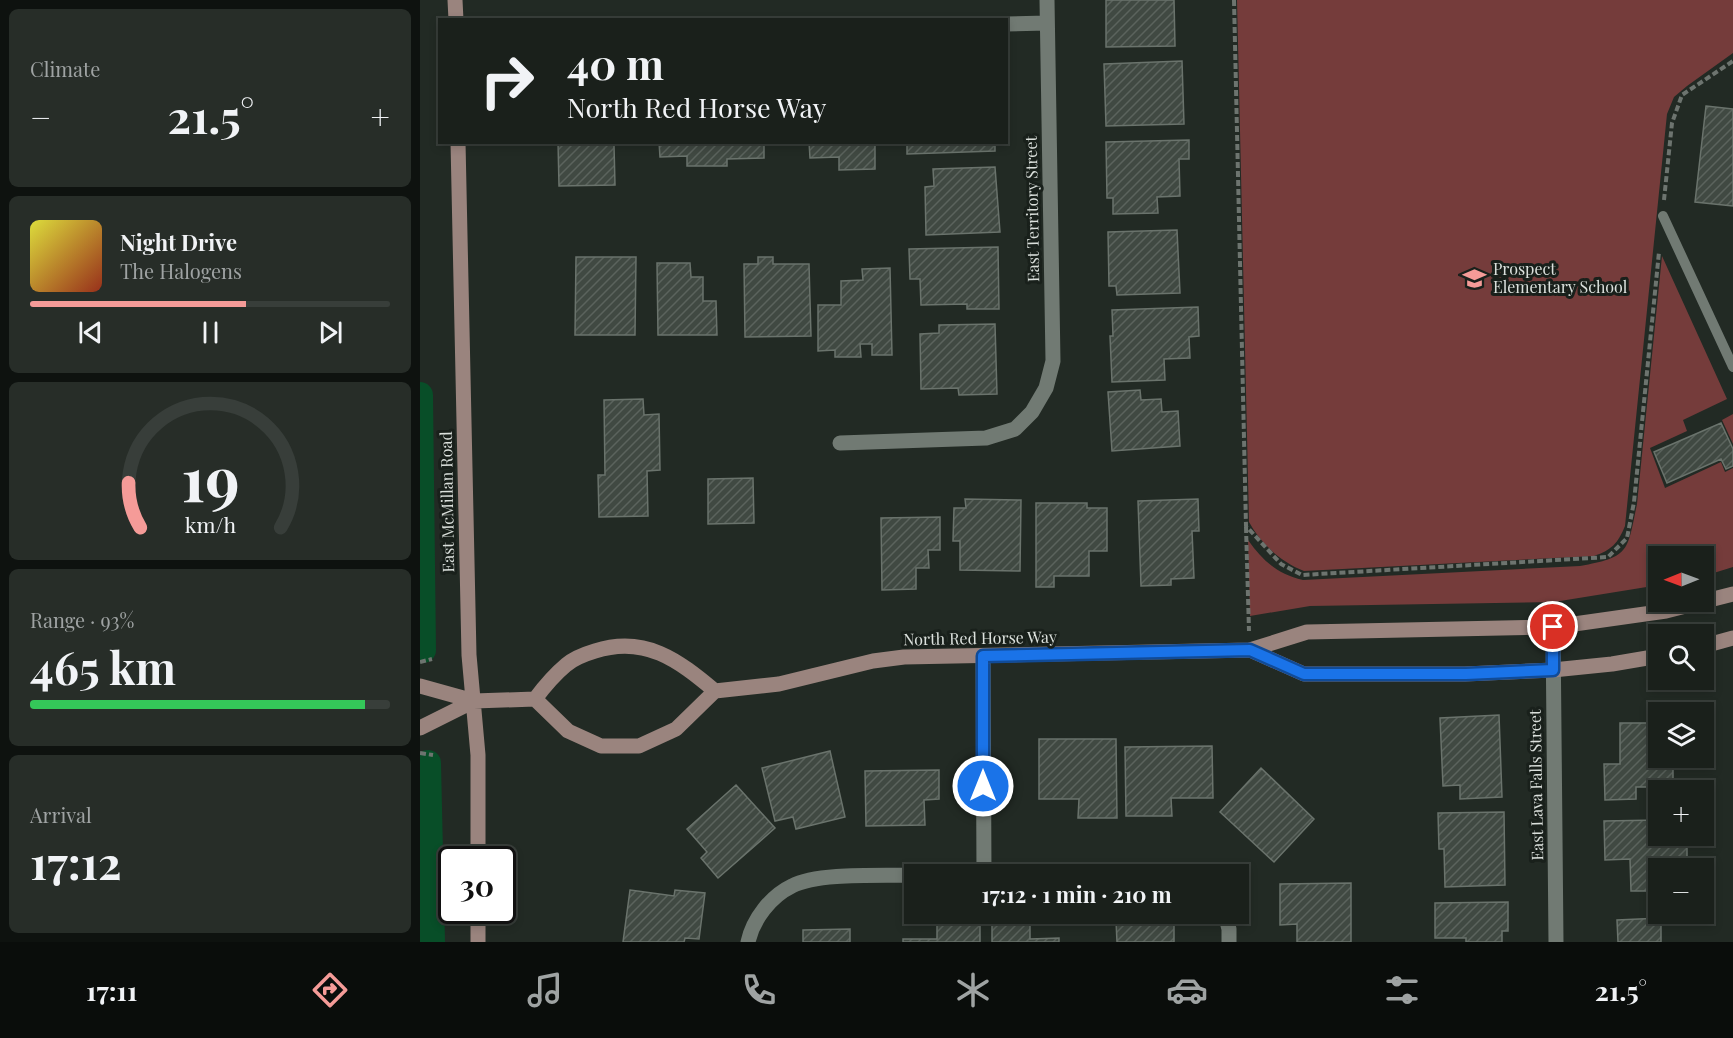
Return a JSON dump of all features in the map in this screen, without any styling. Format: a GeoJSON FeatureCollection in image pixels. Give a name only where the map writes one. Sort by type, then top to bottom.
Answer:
{"type":"FeatureCollection","features":[{"type":"Feature","properties":{"kind":"street"},"geometry":{"type":"LineString","coordinates":[[455,0],[456,18]]}},
{"type":"Feature","properties":{"kind":"street","name":"East Territory Street"},"geometry":{"type":"LineString","coordinates":[[840,443],[986,438],[1015,429],[1032,412],[1046,388],[1053,361],[1047,0]]}},
{"type":"Feature","properties":{"kind":"street"},"geometry":{"type":"LineString","coordinates":[[1008,24],[1047,23]]}},
{"type":"Feature","properties":{"kind":"street","name":"East McMillan Road"},"geometry":{"type":"LineString","coordinates":[[458,144],[469,655],[478,755],[478,846]]}},
{"type":"Feature","properties":{"kind":"street","name":"North Red Horse Way"},"geometry":{"type":"LineString","coordinates":[[715,691],[779,684],[904,657],[1250,650],[1307,632],[1553,627],[1666,611],[1733,594]]}},
{"type":"Feature","properties":{"kind":"street","name":"East Lava Falls Street"},"geometry":{"type":"LineString","coordinates":[[1553,627],[1556,942]]}},
{"type":"Feature","properties":{"kind":"street"},"geometry":{"type":"LineString","coordinates":[[1714,643],[1733,638]]}},
{"type":"Feature","properties":{"kind":"street"},"geometry":{"type":"LineString","coordinates":[[420,686],[474,701],[535,699],[567,664],[584,655],[610,646],[637,646],[659,652],[689,669],[715,691],[676,729],[639,746],[601,746],[568,731],[535,699]]}},
{"type":"Feature","properties":{"kind":"street","name":"North Red Horse Way"},"geometry":{"type":"LineString","coordinates":[[1250,650],[1304,674],[1466,674],[1553,670],[1648,658]]}},
{"type":"Feature","properties":{"kind":"street"},"geometry":{"type":"LineString","coordinates":[[983,656],[984,864]]}},
{"type":"Feature","properties":{"kind":"street"},"geometry":{"type":"LineString","coordinates":[[420,728],[474,701]]}},
{"type":"Feature","properties":{"kind":"street"},"geometry":{"type":"LineString","coordinates":[[748,942],[767,904],[792,885],[823,878],[904,875]]}},
{"type":"Feature","properties":{"kind":"street"},"geometry":{"type":"LineString","coordinates":[[478,924],[478,942]]}},
{"type":"Feature","properties":{"kind":"street"},"geometry":{"type":"LineString","coordinates":[[1227,924],[1229,942]]}},
{"type":"Feature","properties":{"kind":"lane"},"geometry":{"type":"LineString","coordinates":[[1663,216],[1733,367]]}},
{"type":"Feature","properties":{"kind":"path"},"geometry":{"type":"LineString","coordinates":[[1234,0],[1250,650]]}},
{"type":"Feature","properties":{"kind":"path"},"geometry":{"type":"LineString","coordinates":[[1663,216],[1672,123],[1682,95],[1733,61]]}},
{"type":"Feature","properties":{"kind":"path"},"geometry":{"type":"LineString","coordinates":[[1246,526],[1281,564],[1302,574],[1608,557],[1627,538],[1634,502],[1659,252]]}},
{"type":"Feature","properties":{"kind":"path"},"geometry":{"type":"LineString","coordinates":[[420,662],[432,659]]}},
{"type":"Feature","properties":{"kind":"path"},"geometry":{"type":"LineString","coordinates":[[420,753],[433,755]]}},
{"type":"Feature","properties":{"kind":"shaded area","name":"Prospect Elementary School"},"geometry":{"type":"Polygon","coordinates":[[[1237,0],[1733,0],[1733,53],[1674,97],[1667,114],[1625,526],[1620,537],[1610,548],[1594,556],[1304,571],[1280,557],[1254,530],[1249,522],[1237,0]]]}},
{"type":"Feature","properties":{"kind":"shaded area"},"geometry":{"type":"Polygon","coordinates":[[[1662,256],[1727,399],[1683,420],[1687,431],[1650,448],[1665,488],[1721,462],[1725,472],[1733,468],[1733,567],[1714,573],[1714,546],[1648,546],[1648,587],[1554,602],[1310,606],[1250,616],[1248,540],[1271,566],[1303,580],[1580,566],[1609,559],[1624,550],[1631,533],[1637,504],[1662,256]]]}},
{"type":"Feature","properties":{"kind":"shaded area"},"geometry":{"type":"Polygon","coordinates":[[[1733,414],[1733,444],[1722,420],[1733,414]]]}},
{"type":"Feature","properties":{"kind":"building"},"geometry":{"type":"Polygon","coordinates":[[[1106,0],[1174,0],[1175,46],[1106,47],[1106,0]]]}},
{"type":"Feature","properties":{"kind":"building"},"geometry":{"type":"Polygon","coordinates":[[[1182,61],[1184,124],[1106,126],[1104,64],[1182,61]]]}},
{"type":"Feature","properties":{"kind":"building"},"geometry":{"type":"Polygon","coordinates":[[[1706,106],[1733,109],[1733,206],[1695,202],[1706,106]]]}},
{"type":"Feature","properties":{"kind":"building"},"geometry":{"type":"Polygon","coordinates":[[[1189,140],[1189,159],[1179,159],[1180,196],[1157,197],[1158,213],[1113,214],[1113,198],[1107,198],[1106,142],[1189,140]]]}},
{"type":"Feature","properties":{"kind":"building"},"geometry":{"type":"Polygon","coordinates":[[[558,144],[632,144],[614,145],[615,185],[559,186],[558,144]]]}},
{"type":"Feature","properties":{"kind":"building"},"geometry":{"type":"Polygon","coordinates":[[[659,144],[764,144],[764,158],[727,159],[727,166],[687,166],[687,156],[660,157],[659,144]]]}},
{"type":"Feature","properties":{"kind":"building"},"geometry":{"type":"Polygon","coordinates":[[[809,144],[875,144],[875,169],[839,170],[839,157],[810,158],[809,144]]]}},
{"type":"Feature","properties":{"kind":"building"},"geometry":{"type":"Polygon","coordinates":[[[907,144],[995,144],[995,151],[907,154],[907,144]]]}},
{"type":"Feature","properties":{"kind":"building"},"geometry":{"type":"Polygon","coordinates":[[[995,167],[1000,232],[926,235],[925,187],[934,186],[933,169],[995,167]]]}},
{"type":"Feature","properties":{"kind":"building"},"geometry":{"type":"Polygon","coordinates":[[[1177,230],[1180,293],[1117,295],[1116,286],[1109,286],[1108,232],[1177,230]]]}},
{"type":"Feature","properties":{"kind":"building"},"geometry":{"type":"Polygon","coordinates":[[[998,247],[999,309],[967,309],[967,304],[921,305],[920,279],[910,279],[909,249],[998,247]]]}},
{"type":"Feature","properties":{"kind":"building"},"geometry":{"type":"Polygon","coordinates":[[[576,257],[636,257],[635,335],[575,335],[576,257]]]}},
{"type":"Feature","properties":{"kind":"building"},"geometry":{"type":"Polygon","coordinates":[[[758,257],[773,257],[773,264],[809,264],[811,336],[745,337],[744,264],[758,264],[758,257]]]}},
{"type":"Feature","properties":{"kind":"building"},"geometry":{"type":"Polygon","coordinates":[[[657,263],[690,263],[691,277],[703,277],[703,301],[716,301],[717,335],[658,335],[657,263]]]}},
{"type":"Feature","properties":{"kind":"building"},"geometry":{"type":"Polygon","coordinates":[[[890,268],[892,355],[872,355],[872,344],[860,344],[861,357],[835,357],[835,350],[818,351],[818,305],[841,305],[841,281],[863,280],[862,269],[890,268]]]}},
{"type":"Feature","properties":{"kind":"building"},"geometry":{"type":"Polygon","coordinates":[[[1198,307],[1199,336],[1189,337],[1190,358],[1164,359],[1165,380],[1112,382],[1110,336],[1113,336],[1112,310],[1198,307]]]}},
{"type":"Feature","properties":{"kind":"building"},"geometry":{"type":"Polygon","coordinates":[[[995,324],[997,394],[959,395],[958,388],[921,389],[920,334],[939,333],[939,325],[995,324]]]}},
{"type":"Feature","properties":{"kind":"building"},"geometry":{"type":"Polygon","coordinates":[[[1140,390],[1141,400],[1161,399],[1162,412],[1178,411],[1180,446],[1112,451],[1108,392],[1140,390]]]}},
{"type":"Feature","properties":{"kind":"building"},"geometry":{"type":"Polygon","coordinates":[[[643,399],[644,415],[659,414],[660,470],[647,471],[648,516],[599,517],[598,475],[605,475],[604,400],[643,399]]]}},
{"type":"Feature","properties":{"kind":"building"},"geometry":{"type":"Polygon","coordinates":[[[1721,423],[1733,449],[1733,466],[1726,469],[1721,459],[1667,483],[1654,452],[1721,423]]]}},
{"type":"Feature","properties":{"kind":"building"},"geometry":{"type":"Polygon","coordinates":[[[753,478],[754,523],[708,524],[708,479],[753,478]]]}},
{"type":"Feature","properties":{"kind":"building"},"geometry":{"type":"Polygon","coordinates":[[[965,499],[1021,500],[1020,571],[960,570],[960,541],[953,541],[954,508],[966,508],[965,499]]]}},
{"type":"Feature","properties":{"kind":"building"},"geometry":{"type":"Polygon","coordinates":[[[1198,499],[1199,531],[1192,531],[1194,578],[1171,579],[1171,585],[1141,586],[1138,501],[1198,499]]]}},
{"type":"Feature","properties":{"kind":"building"},"geometry":{"type":"Polygon","coordinates":[[[1036,503],[1087,503],[1087,508],[1107,508],[1107,551],[1089,551],[1089,576],[1054,576],[1054,587],[1036,587],[1036,503]]]}},
{"type":"Feature","properties":{"kind":"building"},"geometry":{"type":"Polygon","coordinates":[[[940,517],[940,550],[928,550],[929,568],[916,568],[916,589],[882,590],[881,518],[940,517]]]}},
{"type":"Feature","properties":{"kind":"building"},"geometry":{"type":"Polygon","coordinates":[[[1499,715],[1502,797],[1460,799],[1460,785],[1443,786],[1440,718],[1499,715]]]}},
{"type":"Feature","properties":{"kind":"building"},"geometry":{"type":"Polygon","coordinates":[[[1620,723],[1648,723],[1648,768],[1673,768],[1673,780],[1648,780],[1648,787],[1636,787],[1636,799],[1605,800],[1604,764],[1620,764],[1620,723]]]}},
{"type":"Feature","properties":{"kind":"building"},"geometry":{"type":"Polygon","coordinates":[[[1039,739],[1116,739],[1117,818],[1078,818],[1079,799],[1039,799],[1039,739]]]}},
{"type":"Feature","properties":{"kind":"building"},"geometry":{"type":"Polygon","coordinates":[[[1212,746],[1213,798],[1171,798],[1172,816],[1126,816],[1125,747],[1212,746]]]}},
{"type":"Feature","properties":{"kind":"building"},"geometry":{"type":"Polygon","coordinates":[[[830,751],[845,817],[796,829],[793,817],[775,821],[762,768],[830,751]]]}},
{"type":"Feature","properties":{"kind":"building"},"geometry":{"type":"Polygon","coordinates":[[[1261,768],[1314,819],[1274,862],[1220,812],[1261,768]]]}},
{"type":"Feature","properties":{"kind":"building"},"geometry":{"type":"Polygon","coordinates":[[[939,770],[939,799],[924,800],[925,825],[866,826],[865,771],[939,770]]]}},
{"type":"Feature","properties":{"kind":"building"},"geometry":{"type":"Polygon","coordinates":[[[736,785],[775,828],[718,878],[701,858],[707,852],[687,829],[736,785]]]}},
{"type":"Feature","properties":{"kind":"building"},"geometry":{"type":"Polygon","coordinates":[[[1504,812],[1505,885],[1445,887],[1444,849],[1439,849],[1438,813],[1504,812]]]}},
{"type":"Feature","properties":{"kind":"building"},"geometry":{"type":"Polygon","coordinates":[[[1648,820],[1648,846],[1687,846],[1687,858],[1648,858],[1648,891],[1631,891],[1630,859],[1605,860],[1604,821],[1648,820]]]}},
{"type":"Feature","properties":{"kind":"building"},"geometry":{"type":"Polygon","coordinates":[[[1351,883],[1351,942],[1297,942],[1297,924],[1280,925],[1280,884],[1351,883]]]}},
{"type":"Feature","properties":{"kind":"building"},"geometry":{"type":"Polygon","coordinates":[[[630,890],[674,896],[675,890],[705,893],[699,939],[685,938],[684,942],[623,942],[630,890]]]}},
{"type":"Feature","properties":{"kind":"building"},"geometry":{"type":"Polygon","coordinates":[[[1508,902],[1508,931],[1502,931],[1502,942],[1466,942],[1466,938],[1435,938],[1435,903],[1508,902]]]}},
{"type":"Feature","properties":{"kind":"building"},"geometry":{"type":"Polygon","coordinates":[[[1648,919],[1648,924],[1661,924],[1661,942],[1618,942],[1617,920],[1648,919]]]}},
{"type":"Feature","properties":{"kind":"building"},"geometry":{"type":"Polygon","coordinates":[[[992,924],[1030,924],[1030,939],[1059,938],[1059,942],[992,942],[992,924]]]}},
{"type":"Feature","properties":{"kind":"building"},"geometry":{"type":"Polygon","coordinates":[[[1116,924],[1174,924],[1174,942],[1117,942],[1116,924]]]}},
{"type":"Feature","properties":{"kind":"building"},"geometry":{"type":"Polygon","coordinates":[[[937,925],[980,925],[980,942],[903,942],[903,939],[937,939],[937,925]]]}},
{"type":"Feature","properties":{"kind":"building"},"geometry":{"type":"Polygon","coordinates":[[[850,929],[850,942],[803,942],[803,930],[850,929]]]}},
{"type":"Feature","properties":{"kind":"waterway"},"geometry":{"type":"LineString","coordinates":[[420,395],[423,650]]}},
{"type":"Feature","properties":{"kind":"waterway"},"geometry":{"type":"LineString","coordinates":[[428,763],[432,942]]}},
{"type":"Feature","properties":{"kind":"place","name":"Prospect Elementary School"},"geometry":{"type":"Point","coordinates":[1475,278]}},
{"type":"Feature","properties":{"kind":"route"},"geometry":{"type":"LineString","coordinates":[[983,786],[983,656],[1250,650],[1304,674],[1466,674],[1553,670],[1553,627]]}}]}
